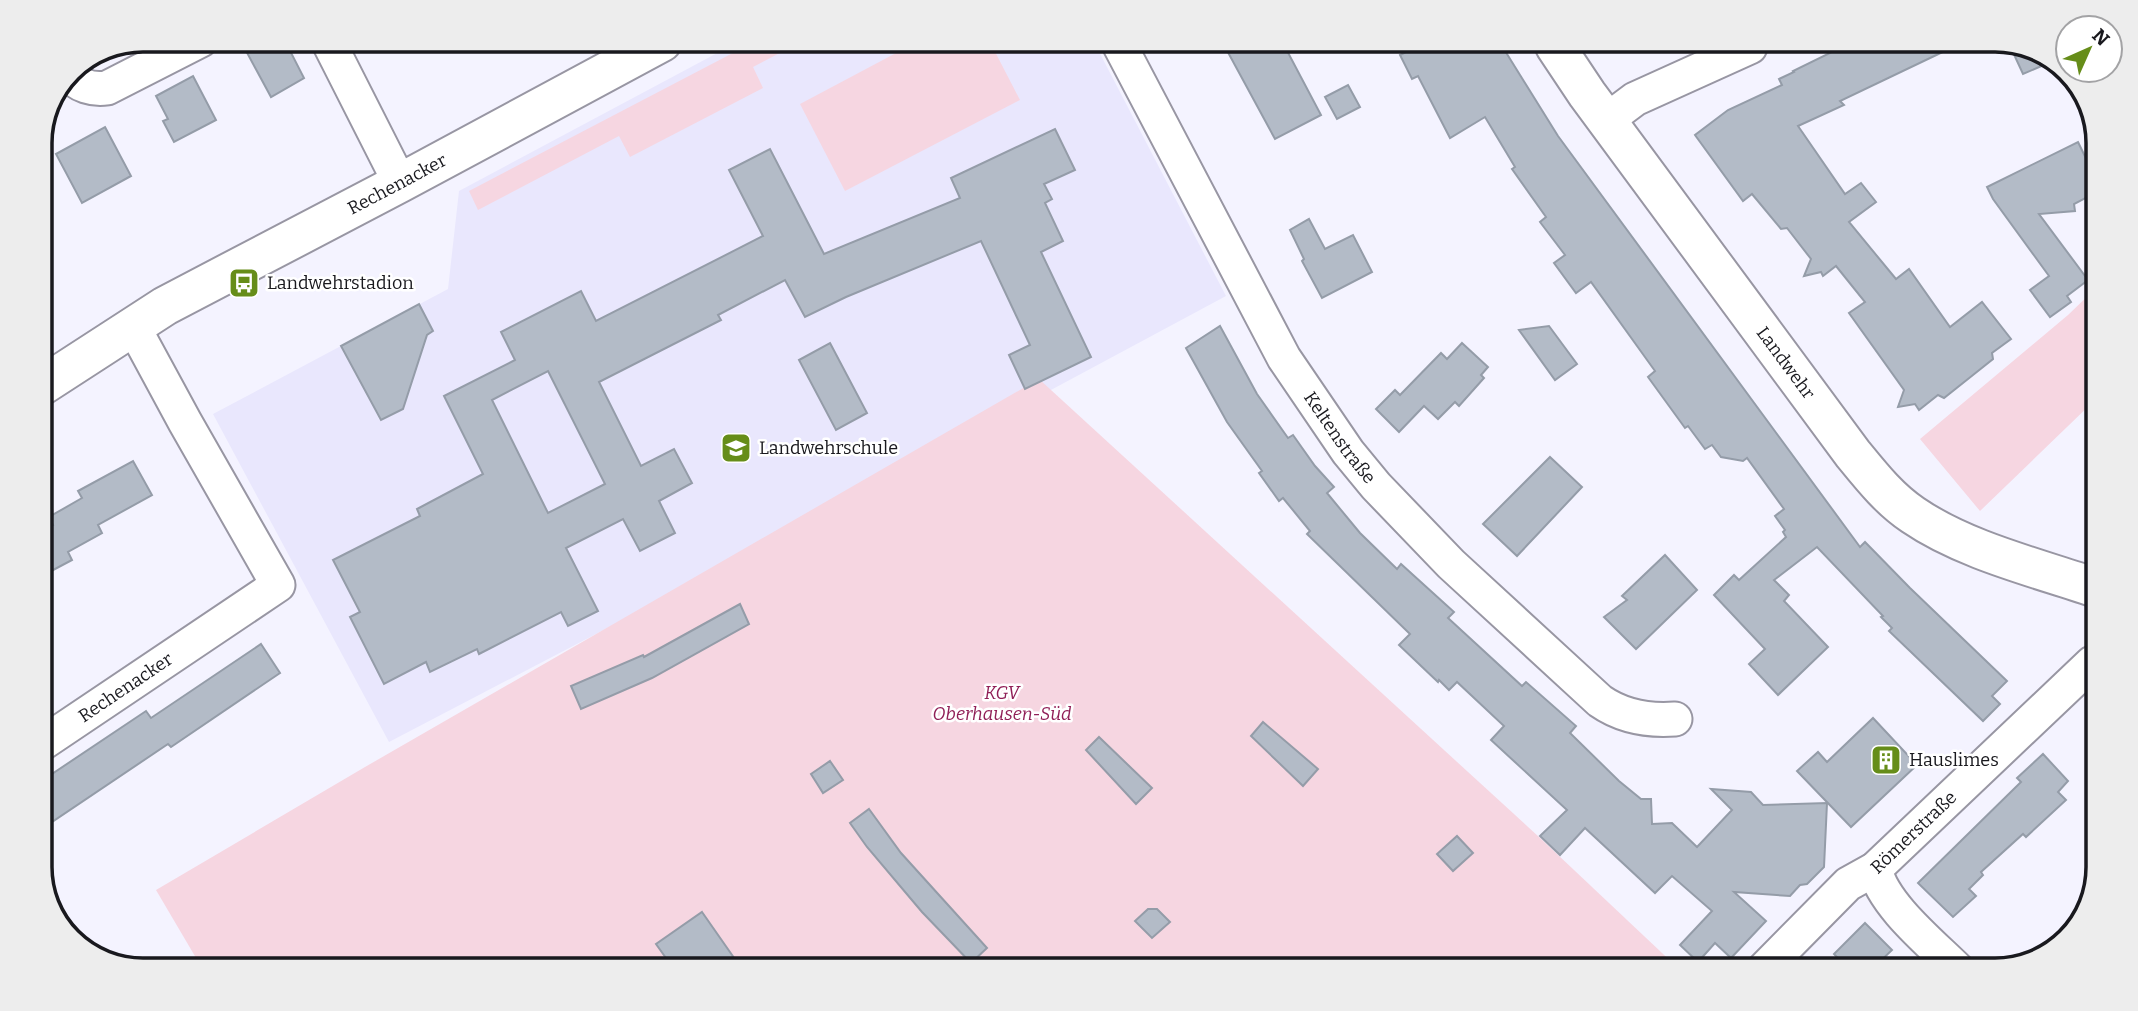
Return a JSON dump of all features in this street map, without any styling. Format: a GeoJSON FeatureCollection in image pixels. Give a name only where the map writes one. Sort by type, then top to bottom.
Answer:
{"type":"FeatureCollection","features":[{"type":"Feature","properties":{"kind":"street"},"geometry":{"type":"LineString","coordinates":[[77,81],[81,85],[107,88],[178,52]]}},
{"type":"Feature","properties":{"kind":"street"},"geometry":{"type":"LineString","coordinates":[[334,52],[400,183]]}},
{"type":"Feature","properties":{"kind":"street","name":"Rechenacker"},"geometry":{"type":"LineString","coordinates":[[53,378],[175,300],[645,52]]}},
{"type":"Feature","properties":{"kind":"street","name":"Keltenstraße"},"geometry":{"type":"LineString","coordinates":[[1123,52],[1284,358],[1362,471],[1451,564],[1600,701],[1624,715],[1675,719]]}},
{"type":"Feature","properties":{"kind":"street","name":"Landwehr"},"geometry":{"type":"LineString","coordinates":[[1558,52],[1567,68],[1876,482],[1911,514],[1958,541],[2086,584]]}},
{"type":"Feature","properties":{"kind":"street"},"geometry":{"type":"LineString","coordinates":[[1607,120],[1635,100],[1738,52]]}},
{"type":"Feature","properties":{"kind":"street","name":"Rechenacker"},"geometry":{"type":"LineString","coordinates":[[53,737],[278,585],[133,326]]}},
{"type":"Feature","properties":{"kind":"street","name":"Römerstraße"},"geometry":{"type":"LineString","coordinates":[[1775,958],[1848,884],[1875,869],[2086,669]]}},
{"type":"Feature","properties":{"kind":"street"},"geometry":{"type":"LineString","coordinates":[[1875,869],[1877,880],[1893,904],[1946,958]]}},
{"type":"Feature","properties":{"kind":"shaded area","name":"Landwehrschule"},"geometry":{"type":"Polygon","coordinates":[[[719,52],[1099,52],[1226,296],[617,623],[389,742],[213,414],[448,289],[459,191],[719,52]]]}},
{"type":"Feature","properties":{"kind":"green space"},"geometry":{"type":"Polygon","coordinates":[[[735,52],[782,52],[753,67],[763,88],[630,157],[619,136],[478,210],[469,191],[735,52]]]}},
{"type":"Feature","properties":{"kind":"green space"},"geometry":{"type":"Polygon","coordinates":[[[898,52],[995,52],[1020,100],[845,191],[800,104],[898,52]]]}},
{"type":"Feature","properties":{"kind":"green space"},"geometry":{"type":"Polygon","coordinates":[[[2085,298],[2085,409],[1980,511],[1920,439],[2085,298]]]}},
{"type":"Feature","properties":{"kind":"green space","name":"KGV Oberhausen-Süd"},"geometry":{"type":"Polygon","coordinates":[[[1039,379],[1667,958],[196,958],[156,890],[1039,379]]]}},
{"type":"Feature","properties":{"kind":"building"},"geometry":{"type":"Polygon","coordinates":[[[247,52],[291,52],[304,78],[271,97],[247,52]]]}},
{"type":"Feature","properties":{"kind":"building"},"geometry":{"type":"Polygon","coordinates":[[[1228,52],[1288,52],[1321,115],[1275,139],[1228,52]]]}},
{"type":"Feature","properties":{"kind":"building"},"geometry":{"type":"Polygon","coordinates":[[[1406,52],[1506,52],[1558,136],[1860,547],[1865,542],[2007,681],[1992,696],[2000,704],[1983,721],[1889,631],[1892,628],[1881,617],[1883,616],[1817,547],[1774,580],[1789,595],[1784,601],[1828,647],[1778,695],[1749,664],[1765,649],[1714,595],[1734,575],[1739,580],[1786,537],[1783,532],[1785,530],[1775,516],[1784,509],[1747,458],[1743,461],[1721,457],[1712,445],[1705,449],[1688,426],[1685,428],[1648,377],[1655,371],[1591,282],[1576,293],[1554,263],[1565,255],[1540,222],[1546,217],[1512,169],[1515,167],[1485,117],[1450,138],[1418,76],[1412,79],[1400,55],[1406,52]]]}},
{"type":"Feature","properties":{"kind":"building"},"geometry":{"type":"Polygon","coordinates":[[[1832,52],[1943,52],[1840,101],[1844,105],[1798,126],[1845,194],[1861,183],[1876,202],[1849,222],[1896,279],[1909,269],[1950,327],[1982,302],[2011,339],[1992,353],[1993,359],[1944,398],[1938,395],[1919,410],[1915,404],[1898,407],[1904,390],[1849,313],[1865,302],[1836,266],[1823,276],[1821,272],[1804,276],[1811,259],[1787,228],[1781,229],[1752,194],[1743,201],[1695,135],[1728,110],[1782,85],[1779,79],[1832,52]]]}},
{"type":"Feature","properties":{"kind":"building"},"geometry":{"type":"Polygon","coordinates":[[[2014,54],[2042,66],[2023,74],[2014,54]]]}},
{"type":"Feature","properties":{"kind":"building"},"geometry":{"type":"Polygon","coordinates":[[[193,76],[216,120],[174,142],[163,121],[168,119],[156,96],[193,76]]]}},
{"type":"Feature","properties":{"kind":"building"},"geometry":{"type":"Polygon","coordinates":[[[1348,85],[1360,107],[1337,119],[1325,97],[1348,85]]]}},
{"type":"Feature","properties":{"kind":"building"},"geometry":{"type":"Polygon","coordinates":[[[105,127],[131,176],[82,203],[56,154],[105,127]]]}},
{"type":"Feature","properties":{"kind":"building"},"geometry":{"type":"Polygon","coordinates":[[[1055,129],[1075,170],[1044,184],[1052,199],[1045,203],[1063,241],[1041,252],[1091,357],[1025,389],[1009,355],[1030,345],[981,241],[846,297],[805,317],[785,280],[718,315],[721,320],[599,382],[641,466],[674,449],[692,483],[659,501],[675,533],[640,551],[623,519],[566,548],[598,611],[568,626],[561,612],[479,654],[477,649],[430,672],[426,662],[384,684],[350,617],[360,612],[333,560],[420,516],[417,509],[483,474],[444,396],[515,360],[501,332],[581,291],[596,321],[763,236],[729,170],[770,149],[824,254],[960,198],[951,178],[1055,129]],[[548,371],[492,400],[548,513],[605,484],[548,371]]]}},
{"type":"Feature","properties":{"kind":"building"},"geometry":{"type":"Polygon","coordinates":[[[2078,142],[2085,156],[2085,198],[2074,204],[2075,211],[2039,214],[2085,276],[2085,282],[2067,296],[2071,302],[2050,317],[2030,290],[2049,276],[1987,187],[2078,142]]]}},
{"type":"Feature","properties":{"kind":"building"},"geometry":{"type":"Polygon","coordinates":[[[1309,219],[1325,249],[1353,235],[1372,272],[1322,298],[1302,261],[1304,259],[1290,230],[1309,219]]]}},
{"type":"Feature","properties":{"kind":"building"},"geometry":{"type":"Polygon","coordinates":[[[419,304],[433,331],[427,335],[403,409],[381,420],[341,346],[419,304]]]}},
{"type":"Feature","properties":{"kind":"building"},"geometry":{"type":"Polygon","coordinates":[[[1220,326],[1257,394],[1288,438],[1293,435],[1334,487],[1327,493],[1360,533],[1397,569],[1401,564],[1454,612],[1448,618],[1522,686],[1526,682],[1576,726],[1570,733],[1619,781],[1641,799],[1651,799],[1652,824],[1672,823],[1697,847],[1732,810],[1711,789],[1751,792],[1763,805],[1827,803],[1824,867],[1790,896],[1734,892],[1766,921],[1731,958],[1715,943],[1702,958],[1694,958],[1680,945],[1712,911],[1672,876],[1655,893],[1585,828],[1560,855],[1540,836],[1567,810],[1491,740],[1504,726],[1457,682],[1449,690],[1399,645],[1410,634],[1307,534],[1310,531],[1283,498],[1279,501],[1259,473],[1262,471],[1227,422],[1186,348],[1220,326]]]}},
{"type":"Feature","properties":{"kind":"building"},"geometry":{"type":"Polygon","coordinates":[[[1549,326],[1577,364],[1555,380],[1519,330],[1549,326]]]}},
{"type":"Feature","properties":{"kind":"building"},"geometry":{"type":"Polygon","coordinates":[[[830,343],[867,413],[836,430],[799,360],[830,343]]]}},
{"type":"Feature","properties":{"kind":"building"},"geometry":{"type":"Polygon","coordinates":[[[1462,343],[1488,367],[1481,375],[1484,378],[1459,406],[1455,402],[1438,419],[1424,406],[1399,432],[1376,409],[1395,390],[1400,395],[1441,353],[1447,359],[1462,343]]]}},
{"type":"Feature","properties":{"kind":"building"},"geometry":{"type":"Polygon","coordinates":[[[1550,457],[1582,487],[1517,556],[1483,524],[1550,457]]]}},
{"type":"Feature","properties":{"kind":"building"},"geometry":{"type":"Polygon","coordinates":[[[133,461],[152,495],[98,525],[102,533],[68,552],[72,560],[53,570],[53,515],[82,498],[78,491],[133,461]]]}},
{"type":"Feature","properties":{"kind":"building"},"geometry":{"type":"Polygon","coordinates":[[[1665,555],[1697,590],[1636,649],[1604,617],[1627,600],[1622,596],[1665,555]]]}},
{"type":"Feature","properties":{"kind":"building"},"geometry":{"type":"Polygon","coordinates":[[[740,604],[749,624],[652,678],[581,709],[571,686],[643,655],[644,657],[740,604]]]}},
{"type":"Feature","properties":{"kind":"building"},"geometry":{"type":"Polygon","coordinates":[[[261,644],[280,673],[171,747],[168,744],[53,821],[53,773],[146,711],[151,718],[261,644]]]}},
{"type":"Feature","properties":{"kind":"building"},"geometry":{"type":"Polygon","coordinates":[[[1873,718],[1917,765],[1851,827],[1797,771],[1818,752],[1827,762],[1873,718]]]}},
{"type":"Feature","properties":{"kind":"building"},"geometry":{"type":"Polygon","coordinates":[[[1263,722],[1318,769],[1303,786],[1251,736],[1263,722]]]}},
{"type":"Feature","properties":{"kind":"building"},"geometry":{"type":"Polygon","coordinates":[[[1099,737],[1152,788],[1136,804],[1086,750],[1099,737]]]}},
{"type":"Feature","properties":{"kind":"building"},"geometry":{"type":"Polygon","coordinates":[[[2043,754],[2068,781],[2058,792],[2066,800],[2026,837],[2023,834],[1981,872],[1983,875],[1969,889],[1976,896],[1953,917],[1918,883],[2021,782],[2017,778],[2043,754]]]}},
{"type":"Feature","properties":{"kind":"building"},"geometry":{"type":"Polygon","coordinates":[[[830,761],[843,780],[823,793],[811,774],[830,761]]]}},
{"type":"Feature","properties":{"kind":"building"},"geometry":{"type":"Polygon","coordinates":[[[869,809],[901,853],[987,948],[976,958],[966,958],[922,912],[850,823],[869,809]]]}},
{"type":"Feature","properties":{"kind":"building"},"geometry":{"type":"Polygon","coordinates":[[[1457,836],[1473,853],[1453,871],[1437,854],[1457,836]]]}},
{"type":"Feature","properties":{"kind":"building"},"geometry":{"type":"Polygon","coordinates":[[[1148,909],[1157,909],[1170,922],[1152,938],[1135,921],[1148,909]]]}},
{"type":"Feature","properties":{"kind":"building"},"geometry":{"type":"Polygon","coordinates":[[[702,912],[734,958],[666,958],[656,944],[702,912]]]}},
{"type":"Feature","properties":{"kind":"building"},"geometry":{"type":"Polygon","coordinates":[[[1865,923],[1892,950],[1884,958],[1838,958],[1834,954],[1865,923]]]}},
{"type":"Feature","properties":{"kind":"place","name":"Landwehrstadion"},"geometry":{"type":"Point","coordinates":[244,283]}},
{"type":"Feature","properties":{"kind":"place","name":"Landwehrschule"},"geometry":{"type":"Point","coordinates":[736,448]}},
{"type":"Feature","properties":{"kind":"place","name":"Hauslimes"},"geometry":{"type":"Point","coordinates":[1886,760]}}]}
